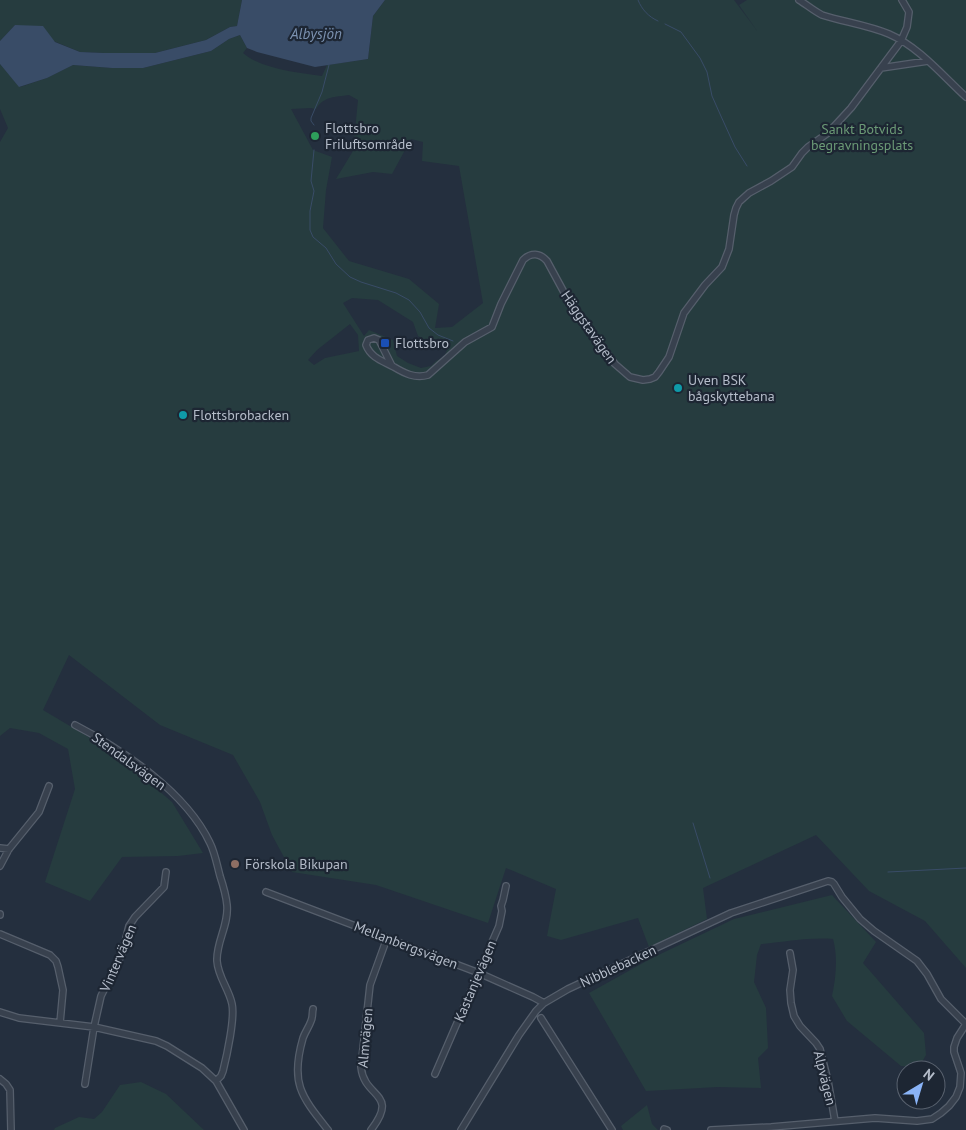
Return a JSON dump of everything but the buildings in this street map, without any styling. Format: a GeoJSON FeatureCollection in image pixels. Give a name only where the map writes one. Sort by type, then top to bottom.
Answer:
{"type":"FeatureCollection","features":[{"type":"Feature","properties":{"kind":"street"},"geometry":{"type":"LineString","coordinates":[[799,0],[820,14],[887,33],[901,41],[928,62],[966,97]]}},
{"type":"Feature","properties":{"kind":"street","name":"Häggstavägen"},"geometry":{"type":"LineString","coordinates":[[392,366],[400,371],[416,376],[428,375],[465,342],[492,327],[523,260],[526,256],[536,254],[541,255],[547,261],[572,307],[615,364],[630,377],[643,380],[655,377],[669,357],[684,313],[705,285],[722,267],[729,249],[734,215],[739,202],[792,167],[808,147],[828,133],[850,108],[901,41],[908,28],[909,12],[902,0]]}},
{"type":"Feature","properties":{"kind":"street"},"geometry":{"type":"LineString","coordinates":[[881,68],[928,62]]}},
{"type":"Feature","properties":{"kind":"street"},"geometry":{"type":"LineString","coordinates":[[374,338],[379,340],[392,366],[375,358],[368,351],[366,346],[368,340],[374,338]]}},
{"type":"Feature","properties":{"kind":"street","name":"Stendalsvägen"},"geometry":{"type":"LineString","coordinates":[[75,725],[108,743],[153,776],[185,807],[199,824],[210,843],[227,904],[226,919],[217,952],[217,965],[218,972],[231,999],[233,1014],[223,1071],[216,1081]]}},
{"type":"Feature","properties":{"kind":"street"},"geometry":{"type":"LineString","coordinates":[[0,866],[9,850],[39,812],[49,786]]}},
{"type":"Feature","properties":{"kind":"street"},"geometry":{"type":"LineString","coordinates":[[0,848],[9,850]]}},
{"type":"Feature","properties":{"kind":"street","name":"Vintervägen"},"geometry":{"type":"LineString","coordinates":[[85,1084],[101,996],[122,954],[127,930],[135,917],[164,887],[166,872]]}},
{"type":"Feature","properties":{"kind":"street","name":"Nibblebacken"},"geometry":{"type":"LineString","coordinates":[[461,1130],[519,1035],[544,1003],[568,989],[730,913],[828,882],[834,884],[860,919],[917,961],[927,974],[941,999],[966,1024]]}},
{"type":"Feature","properties":{"kind":"street","name":"Kastanjevägen"},"geometry":{"type":"LineString","coordinates":[[435,1074],[499,926],[506,886]]}},
{"type":"Feature","properties":{"kind":"street","name":"Mellanbergsvägen"},"geometry":{"type":"LineString","coordinates":[[266,892],[479,973],[544,1003]]}},
{"type":"Feature","properties":{"kind":"street"},"geometry":{"type":"LineString","coordinates":[[0,934],[50,955],[56,961],[63,990],[60,1023]]}},
{"type":"Feature","properties":{"kind":"street","name":"Almvägen"},"geometry":{"type":"LineString","coordinates":[[371,1130],[379,1119],[382,1106],[377,1095],[364,1080],[361,1067],[370,985],[387,938]]}},
{"type":"Feature","properties":{"kind":"street","name":"Alpvägen"},"geometry":{"type":"LineString","coordinates":[[790,953],[793,970],[790,990],[794,1016],[820,1050],[828,1080],[835,1122]]}},
{"type":"Feature","properties":{"kind":"street"},"geometry":{"type":"LineString","coordinates":[[313,1009],[312,1020],[304,1036],[298,1056],[298,1082],[303,1096],[315,1115],[328,1130]]}},
{"type":"Feature","properties":{"kind":"street"},"geometry":{"type":"LineString","coordinates":[[0,1012],[19,1018],[94,1027],[162,1043],[202,1068],[216,1081],[244,1130]]}},
{"type":"Feature","properties":{"kind":"street"},"geometry":{"type":"LineString","coordinates":[[541,1018],[612,1130]]}},
{"type":"Feature","properties":{"kind":"street"},"geometry":{"type":"LineString","coordinates":[[711,1130],[814,1127],[835,1122],[875,1118],[922,1121],[932,1118],[941,1113],[953,1101],[960,1087],[961,1074],[954,1047],[966,1024]]}},
{"type":"Feature","properties":{"kind":"street"},"geometry":{"type":"LineString","coordinates":[[0,1079],[10,1090],[11,1130]]}},
{"type":"Feature","properties":{"kind":"green space"},"geometry":{"type":"Polygon","coordinates":[[[0,0],[242,0],[237,26],[230,27],[206,40],[155,53],[104,53],[80,52],[15,25],[0,41],[0,0]]]}},
{"type":"Feature","properties":{"kind":"green space","name":"Sankt Botvids begravningsplats"},"geometry":{"type":"Polygon","coordinates":[[[385,0],[734,0],[758,32],[739,5],[747,0],[966,0],[966,968],[925,921],[869,891],[816,835],[703,888],[707,919],[649,947],[638,918],[561,940],[547,936],[556,889],[506,868],[488,923],[376,885],[292,872],[272,835],[260,802],[233,755],[160,725],[69,655],[43,710],[112,751],[172,802],[203,853],[178,856],[122,857],[90,901],[45,882],[75,789],[68,749],[39,733],[10,728],[0,736],[0,142],[8,128],[0,109],[0,64],[20,87],[47,78],[73,65],[143,68],[211,51],[229,39],[240,35],[247,48],[243,53],[260,63],[270,67],[322,76],[327,65],[368,59],[373,16],[385,0]],[[349,95],[326,99],[316,109],[291,109],[313,150],[332,157],[326,190],[323,228],[349,261],[409,279],[439,304],[435,328],[452,327],[483,303],[459,166],[422,161],[423,142],[411,139],[392,174],[373,172],[336,179],[353,151],[358,100],[349,95]],[[352,298],[343,303],[364,336],[369,330],[393,340],[397,356],[408,363],[421,368],[431,366],[444,357],[448,348],[436,346],[418,336],[413,322],[378,300],[352,298]],[[350,324],[317,350],[308,360],[314,365],[325,358],[359,351],[358,335],[350,324]]]}},
{"type":"Feature","properties":{"kind":"green space"},"geometry":{"type":"Polygon","coordinates":[[[832,895],[876,942],[863,963],[924,1033],[926,1055],[923,1060],[896,1060],[896,1062],[847,1021],[832,996],[836,967],[833,939],[806,939],[761,944],[757,955],[754,982],[766,1008],[768,1048],[758,1058],[761,1088],[718,1087],[646,1091],[589,993],[652,958],[734,919],[832,895]]]}},
{"type":"Feature","properties":{"kind":"green space"},"geometry":{"type":"Polygon","coordinates":[[[141,1082],[166,1094],[204,1130],[54,1130],[79,1117],[94,1119],[102,1112],[120,1085],[141,1082]]]}},
{"type":"Feature","properties":{"kind":"green space"},"geometry":{"type":"Polygon","coordinates":[[[647,1105],[652,1124],[658,1130],[623,1130],[621,1126],[647,1105]]]}},
{"type":"Feature","properties":{"kind":"water","name":"Albysjön"},"geometry":{"type":"Polygon","coordinates":[[[242,0],[385,0],[373,16],[368,59],[315,67],[247,48],[240,35],[229,39],[211,51],[143,68],[73,65],[47,78],[19,87],[0,64],[0,41],[15,25],[43,26],[55,42],[80,52],[155,53],[206,40],[230,27],[237,26],[242,0]]]}},
{"type":"Feature","properties":{"kind":"waterway"},"geometry":{"type":"LineString","coordinates":[[638,0],[646,13],[658,21]]}},
{"type":"Feature","properties":{"kind":"waterway"},"geometry":{"type":"LineString","coordinates":[[665,24],[681,32],[700,58],[707,72],[712,96],[735,147],[747,166]]}},
{"type":"Feature","properties":{"kind":"waterway"},"geometry":{"type":"LineString","coordinates":[[314,125],[311,118],[322,92],[329,65]]}},
{"type":"Feature","properties":{"kind":"waterway"},"geometry":{"type":"LineString","coordinates":[[314,150],[311,181],[314,191],[310,211],[310,230],[313,237],[326,248],[336,264],[350,277],[396,293],[409,300],[420,312],[429,328],[438,335],[453,341]]}},
{"type":"Feature","properties":{"kind":"waterway"},"geometry":{"type":"LineString","coordinates":[[693,823],[710,878]]}},
{"type":"Feature","properties":{"kind":"waterway"},"geometry":{"type":"LineString","coordinates":[[888,872],[966,868]]}},
{"type":"Feature","properties":{"kind":"place","name":"Flottsbro Friluftsområde"},"geometry":{"type":"Point","coordinates":[315,136]}},
{"type":"Feature","properties":{"kind":"place","name":"Flottsbro"},"geometry":{"type":"Point","coordinates":[385,343]}},
{"type":"Feature","properties":{"kind":"place","name":"Uven BSK bågskyttebana"},"geometry":{"type":"Point","coordinates":[678,388]}},
{"type":"Feature","properties":{"kind":"place","name":"Flottsbrobacken"},"geometry":{"type":"Point","coordinates":[183,415]}},
{"type":"Feature","properties":{"kind":"place","name":"Förskola Bikupan"},"geometry":{"type":"Point","coordinates":[235,864]}}]}
